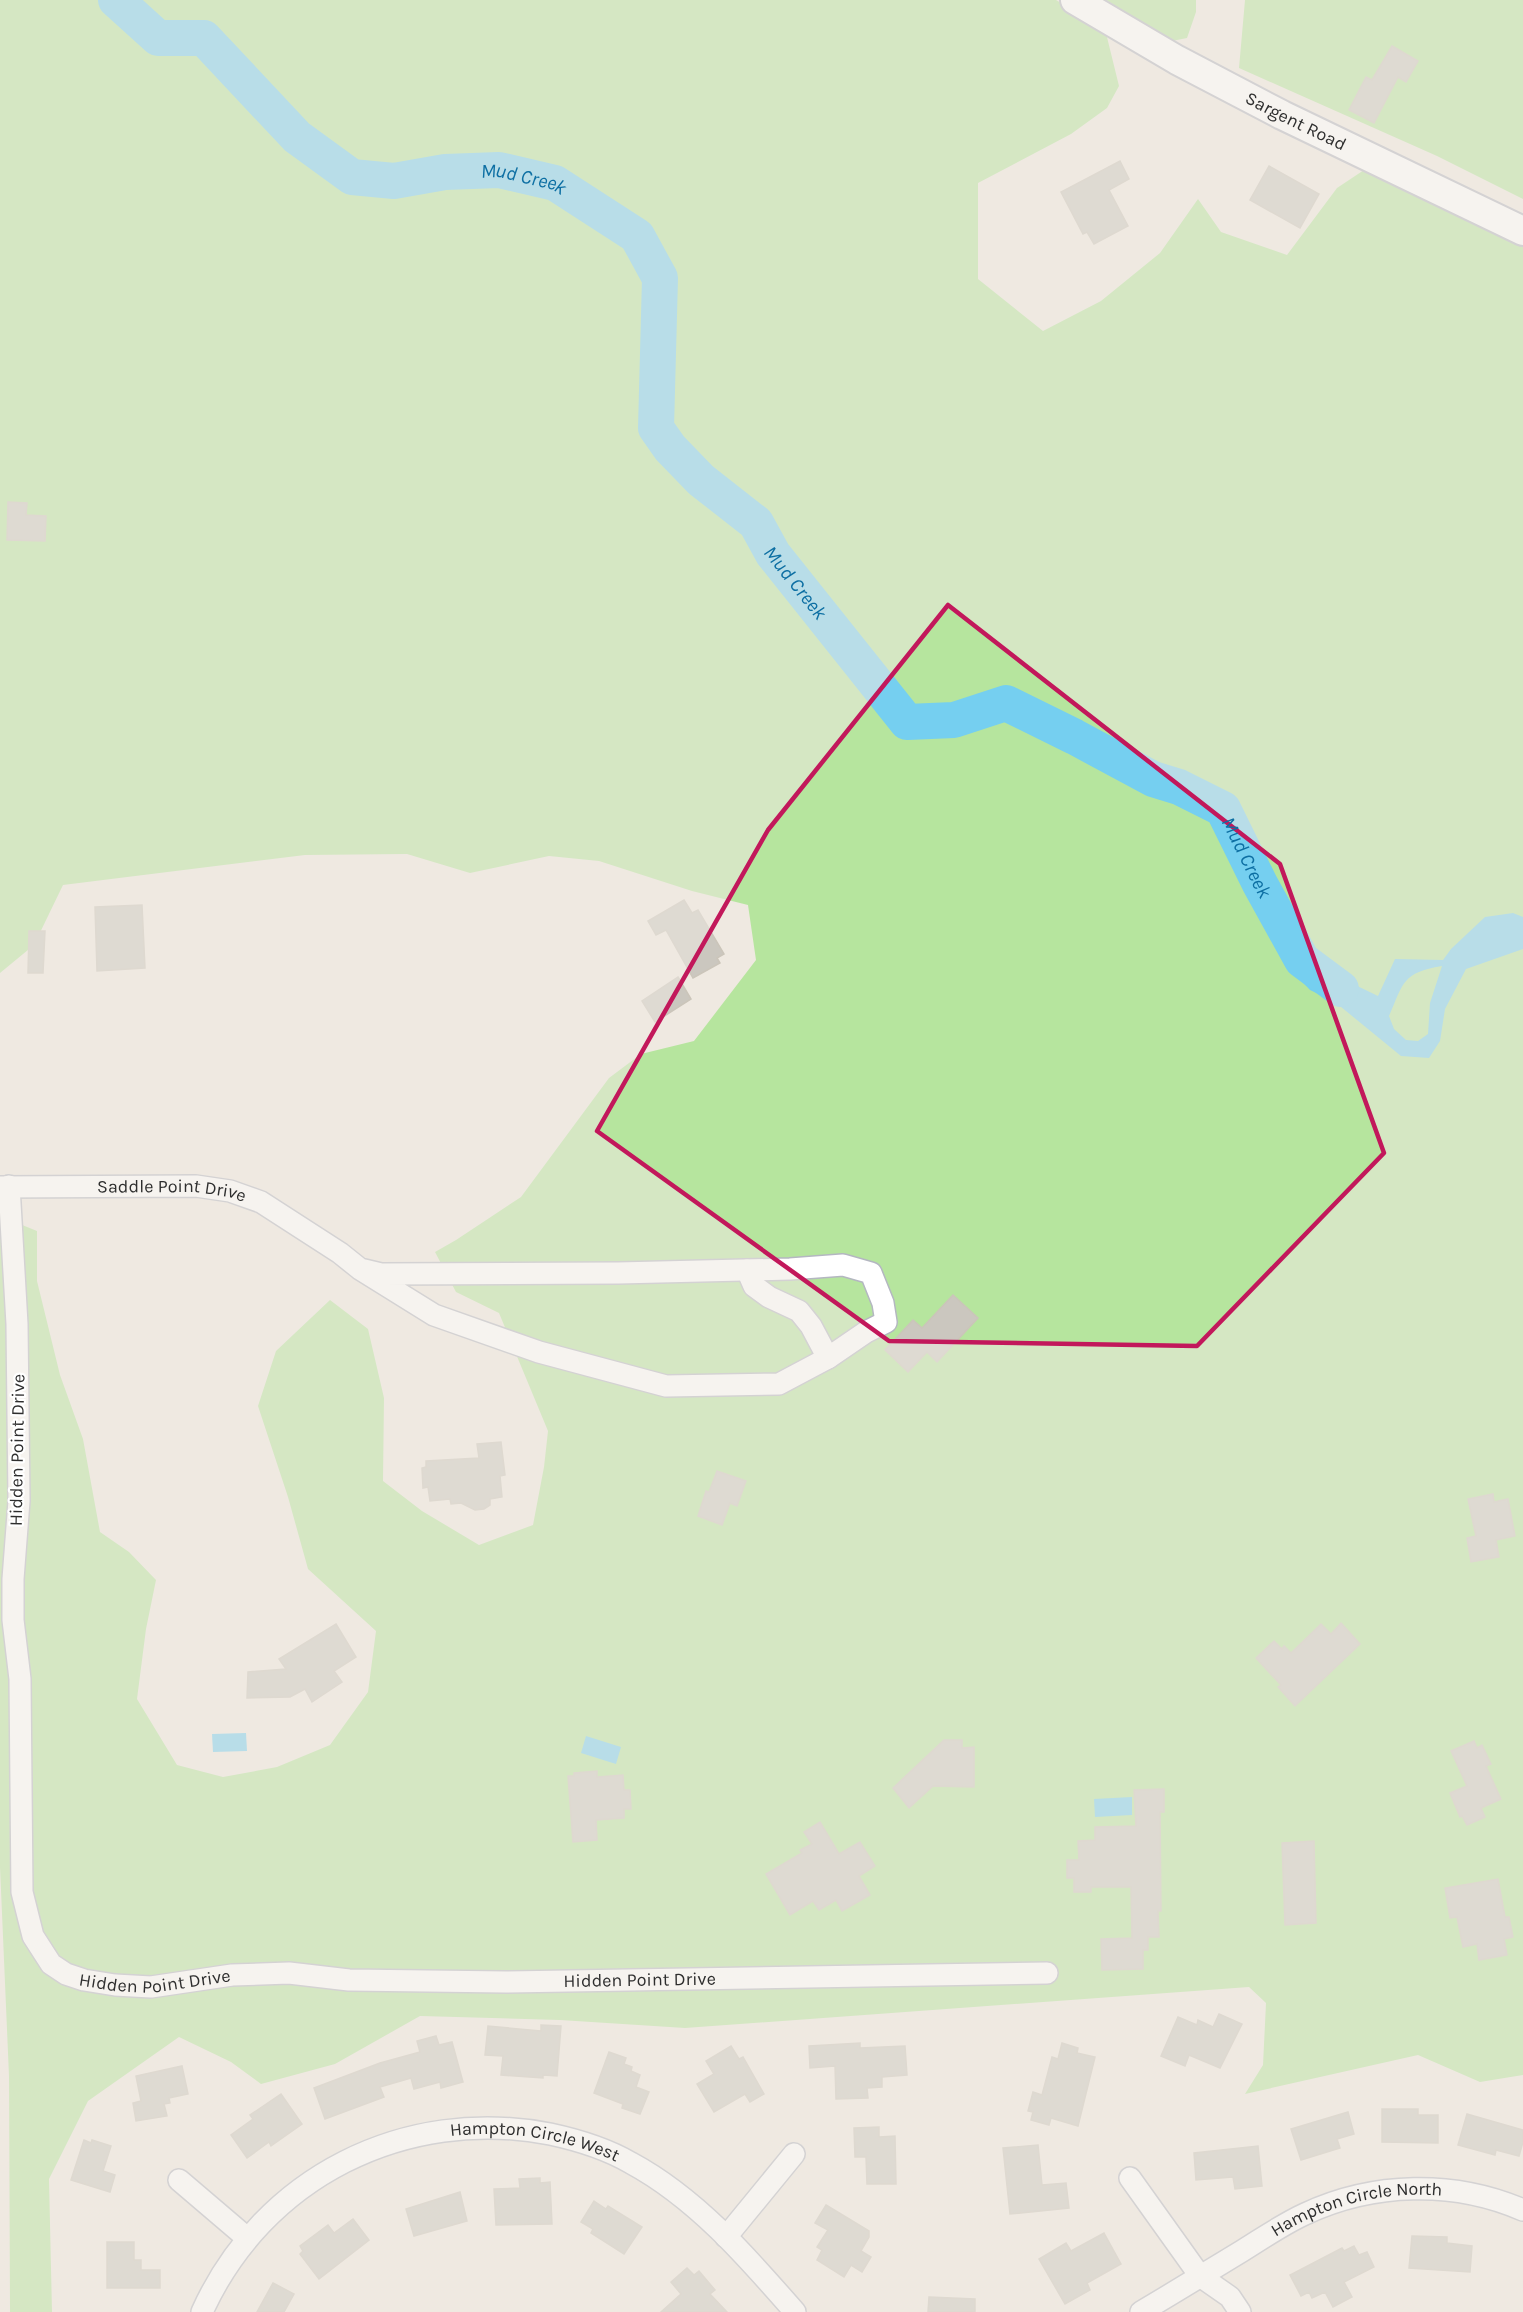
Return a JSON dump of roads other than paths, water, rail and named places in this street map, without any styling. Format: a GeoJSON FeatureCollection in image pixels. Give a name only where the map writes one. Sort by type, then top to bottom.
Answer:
{"type":"FeatureCollection","features":[{"type":"Feature","properties":{"kind":"street","name":"Sargent Road"},"geometry":{"type":"LineString","coordinates":[[1075,0],[1171,57],[1272,110],[1523,231]]}},
{"type":"Feature","properties":{"kind":"street","name":"Saddle Point Drive"},"geometry":{"type":"LineString","coordinates":[[5,1186],[196,1186],[223,1190],[261,1202],[434,1316],[539,1352],[666,1386],[778,1384],[828,1358],[866,1332],[886,1322],[883,1303],[872,1273],[843,1265],[747,1270]]}},
{"type":"Feature","properties":{"kind":"street","name":"Hidden Point Drive"},"geometry":{"type":"LineString","coordinates":[[5,1186],[18,1324],[19,1502],[13,1579],[14,1620],[20,1679],[22,1892],[33,1936],[51,1964],[66,1974],[84,1980],[124,1986],[151,1987],[232,1975],[289,1973],[349,1980],[506,1982],[1047,1973]]}},
{"type":"Feature","properties":{"kind":"street"},"geometry":{"type":"LineString","coordinates":[[360,1269],[381,1274],[747,1270],[754,1286],[769,1297],[799,1311],[812,1326],[828,1358]]}},
{"type":"Feature","properties":{"kind":"street","name":"Hampton Circle West"},"geometry":{"type":"LineString","coordinates":[[202,2312],[218,2280],[247,2238],[278,2206],[330,2169],[362,2152],[424,2133],[488,2127],[524,2129],[561,2136],[604,2150],[629,2162],[683,2196],[795,2312]]}},
{"type":"Feature","properties":{"kind":"street"},"geometry":{"type":"LineString","coordinates":[[726,2238],[794,2154]]}},
{"type":"Feature","properties":{"kind":"street"},"geometry":{"type":"LineString","coordinates":[[1130,2178],[1200,2276],[1230,2297],[1240,2312]]}},
{"type":"Feature","properties":{"kind":"street"},"geometry":{"type":"LineString","coordinates":[[179,2180],[247,2238]]}},
{"type":"Feature","properties":{"kind":"street","name":"Hampton Circle North"},"geometry":{"type":"LineString","coordinates":[[1200,2276],[1306,2213],[1358,2196],[1393,2190],[1439,2189],[1475,2194],[1523,2210]]}},
{"type":"Feature","properties":{"kind":"street"},"geometry":{"type":"LineString","coordinates":[[1141,2312],[1200,2276]]}},
{"type":"Feature","properties":{"kind":"water"},"geometry":{"type":"Polygon","coordinates":[[[1513,913],[1523,917],[1523,949],[1466,969],[1445,1009],[1440,1041],[1429,1058],[1401,1056],[1335,1002],[1310,990],[1289,968],[1315,953],[1349,982],[1378,996],[1395,959],[1443,960],[1451,949],[1485,917],[1513,913]],[[1442,966],[1419,972],[1406,981],[1389,1016],[1394,1029],[1406,1040],[1418,1041],[1428,1034],[1430,1003],[1442,966]]]}},
{"type":"Feature","properties":{"kind":"water"},"geometry":{"type":"Polygon","coordinates":[[[246,1733],[247,1751],[213,1752],[212,1734],[246,1733]]]}},
{"type":"Feature","properties":{"kind":"water"},"geometry":{"type":"Polygon","coordinates":[[[586,1736],[621,1747],[616,1764],[581,1753],[586,1736]]]}},
{"type":"Feature","properties":{"kind":"water"},"geometry":{"type":"Polygon","coordinates":[[[1132,1797],[1132,1815],[1095,1817],[1094,1799],[1132,1797]]]}},
{"type":"Feature","properties":{"kind":"waterway","name":"Mud Creek"},"geometry":{"type":"LineString","coordinates":[[116,0],[158,38],[204,38],[297,137],[352,177],[394,181],[445,172],[499,170],[555,183],[637,236],[660,278],[656,428],[670,448],[701,480],[756,523],[773,554],[907,722],[954,720],[1006,703],[1153,779],[1179,787],[1223,809],[1260,884],[1302,960],[1341,989]]}}]}
